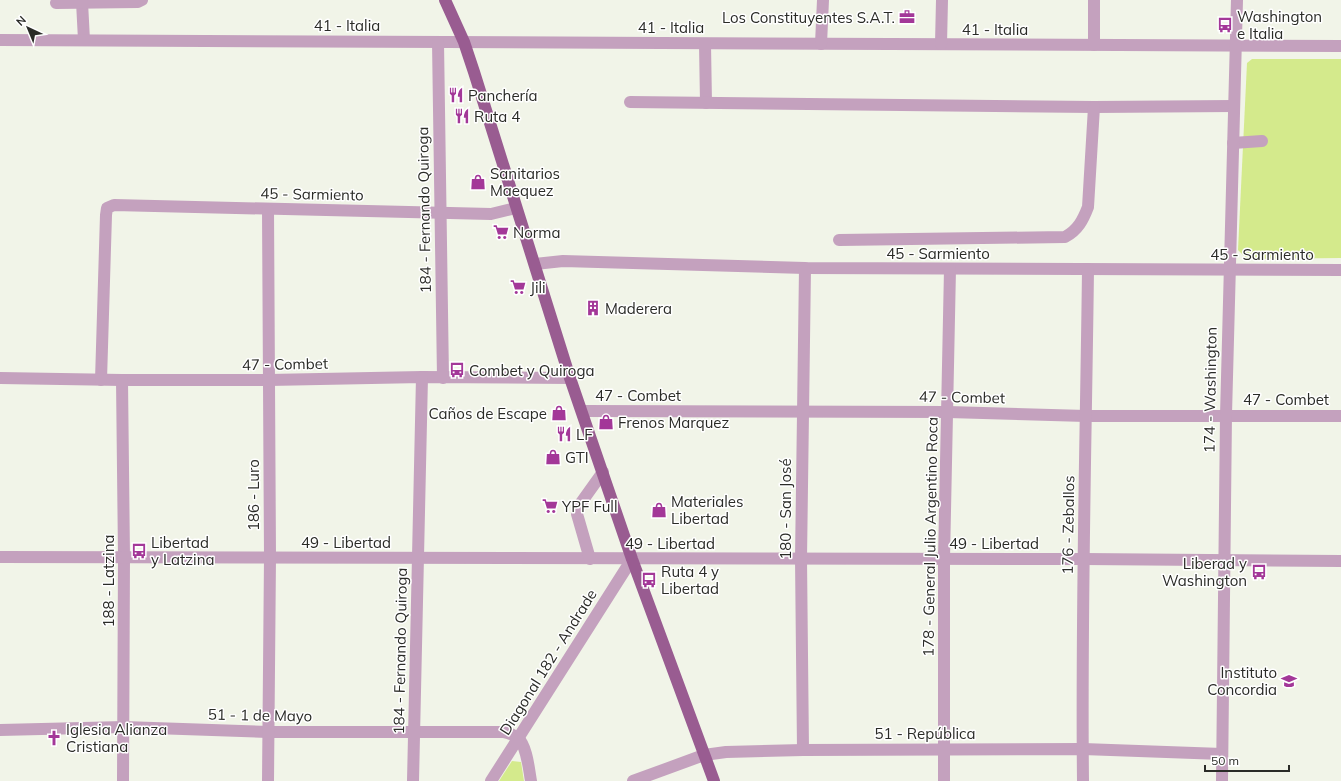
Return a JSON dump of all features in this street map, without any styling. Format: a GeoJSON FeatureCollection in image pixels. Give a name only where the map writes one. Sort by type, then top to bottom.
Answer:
{"type":"FeatureCollection","features":[{"type":"Feature","properties":{"kind":"main road"},"geometry":{"type":"LineString","coordinates":[[445,0],[464,42],[570,378],[583,411],[632,559],[714,781]]}},
{"type":"Feature","properties":{"kind":"street"},"geometry":{"type":"LineString","coordinates":[[56,3],[138,2],[142,0]]}},
{"type":"Feature","properties":{"kind":"street"},"geometry":{"type":"LineString","coordinates":[[821,44],[823,0]]}},
{"type":"Feature","properties":{"kind":"street"},"geometry":{"type":"LineString","coordinates":[[941,44],[942,0]]}},
{"type":"Feature","properties":{"kind":"street"},"geometry":{"type":"LineString","coordinates":[[1094,0],[1094,45]]}},
{"type":"Feature","properties":{"kind":"street","name":"174 - Washington"},"geometry":{"type":"LineString","coordinates":[[1222,781],[1226,415],[1237,0]]}},
{"type":"Feature","properties":{"kind":"street"},"geometry":{"type":"LineString","coordinates":[[82,2],[84,40]]}},
{"type":"Feature","properties":{"kind":"street","name":"41 - Italia"},"geometry":{"type":"LineString","coordinates":[[0,40],[1341,46]]}},
{"type":"Feature","properties":{"kind":"street","name":"184 - Fernando Quiroga"},"geometry":{"type":"LineString","coordinates":[[438,42],[443,378]]}},
{"type":"Feature","properties":{"kind":"street"},"geometry":{"type":"LineString","coordinates":[[705,44],[706,103]]}},
{"type":"Feature","properties":{"kind":"street"},"geometry":{"type":"LineString","coordinates":[[630,102],[1234,106]]}},
{"type":"Feature","properties":{"kind":"street"},"geometry":{"type":"LineString","coordinates":[[840,240],[1065,237],[1072,234],[1084,219],[1088,207],[1094,106]]}},
{"type":"Feature","properties":{"kind":"street"},"geometry":{"type":"LineString","coordinates":[[1233,143],[1262,141]]}},
{"type":"Feature","properties":{"kind":"street","name":"45 - Sarmiento"},"geometry":{"type":"LineString","coordinates":[[101,380],[106,215],[107,208],[114,205],[268,210],[491,214],[516,208]]}},
{"type":"Feature","properties":{"kind":"street","name":"186 - Luro"},"geometry":{"type":"LineString","coordinates":[[268,210],[270,557],[268,781]]}},
{"type":"Feature","properties":{"kind":"street","name":"45 - Sarmiento"},"geometry":{"type":"LineString","coordinates":[[535,264],[563,261],[805,268],[1341,270]]}},
{"type":"Feature","properties":{"kind":"street","name":"180 - San José"},"geometry":{"type":"LineString","coordinates":[[803,750],[801,559],[805,268]]}},
{"type":"Feature","properties":{"kind":"street","name":"178 - General Julio Argentino Roca"},"geometry":{"type":"LineString","coordinates":[[944,781],[944,560],[950,269]]}},
{"type":"Feature","properties":{"kind":"street","name":"176 - Zeballos"},"geometry":{"type":"LineString","coordinates":[[1083,781],[1083,560],[1088,269]]}},
{"type":"Feature","properties":{"kind":"street","name":"47 - Combet"},"geometry":{"type":"LineString","coordinates":[[0,378],[101,380],[570,378]]}},
{"type":"Feature","properties":{"kind":"street","name":"184 - Fernando Quiroga"},"geometry":{"type":"LineString","coordinates":[[413,781],[422,378]]}},
{"type":"Feature","properties":{"kind":"street","name":"188 - Latzina"},"geometry":{"type":"LineString","coordinates":[[122,380],[124,557],[123,781]]}},
{"type":"Feature","properties":{"kind":"street","name":"47 - Combet"},"geometry":{"type":"LineString","coordinates":[[583,411],[948,412],[1086,416],[1341,416]]}},
{"type":"Feature","properties":{"kind":"street"},"geometry":{"type":"LineString","coordinates":[[590,559],[577,514],[578,507],[603,472]]}},
{"type":"Feature","properties":{"kind":"street","name":"49 - Libertad"},"geometry":{"type":"LineString","coordinates":[[0,557],[1341,561]]}},
{"type":"Feature","properties":{"kind":"street","name":"Diagonal 182 - Andrade"},"geometry":{"type":"LineString","coordinates":[[491,781],[632,559]]}},
{"type":"Feature","properties":{"kind":"street","name":"51 - 1 de Mayo"},"geometry":{"type":"LineString","coordinates":[[0,730],[124,727],[268,732],[504,732],[518,738]]}},
{"type":"Feature","properties":{"kind":"street"},"geometry":{"type":"LineString","coordinates":[[518,738],[523,744],[531,781]]}},
{"type":"Feature","properties":{"kind":"street","name":"51 - República"},"geometry":{"type":"LineString","coordinates":[[633,781],[704,755],[726,752],[944,749],[1082,750],[1222,754]]}},
{"type":"Feature","properties":{"kind":"green space"},"geometry":{"type":"Polygon","coordinates":[[[1252,59],[1341,59],[1341,258],[1247,259],[1238,250],[1247,63],[1252,59]]]}},
{"type":"Feature","properties":{"kind":"green space"},"geometry":{"type":"Polygon","coordinates":[[[512,761],[521,762],[524,781],[499,781],[512,761]]]}},
{"type":"Feature","properties":{"kind":"place","name":"Los Constituyentes S.A.T."},"geometry":{"type":"Point","coordinates":[907,17]}},
{"type":"Feature","properties":{"kind":"place","name":"Washington e Italia"},"geometry":{"type":"Point","coordinates":[1225,25]}},
{"type":"Feature","properties":{"kind":"place","name":"Panchería"},"geometry":{"type":"Point","coordinates":[456,95]}},
{"type":"Feature","properties":{"kind":"place","name":"Ruta 4"},"geometry":{"type":"Point","coordinates":[462,116]}},
{"type":"Feature","properties":{"kind":"place","name":"Sanitarios Maequez"},"geometry":{"type":"Point","coordinates":[478,182]}},
{"type":"Feature","properties":{"kind":"place","name":"Norma"},"geometry":{"type":"Point","coordinates":[501,232]}},
{"type":"Feature","properties":{"kind":"place","name":"Jili"},"geometry":{"type":"Point","coordinates":[518,287]}},
{"type":"Feature","properties":{"kind":"place","name":"Maderera"},"geometry":{"type":"Point","coordinates":[593,308]}},
{"type":"Feature","properties":{"kind":"place","name":"Combet y Quiroga"},"geometry":{"type":"Point","coordinates":[457,370]}},
{"type":"Feature","properties":{"kind":"place","name":"Caños de Escape"},"geometry":{"type":"Point","coordinates":[559,413]}},
{"type":"Feature","properties":{"kind":"place","name":"Frenos Marquez"},"geometry":{"type":"Point","coordinates":[606,422]}},
{"type":"Feature","properties":{"kind":"place","name":"LF"},"geometry":{"type":"Point","coordinates":[564,434]}},
{"type":"Feature","properties":{"kind":"place","name":"GTI"},"geometry":{"type":"Point","coordinates":[553,457]}},
{"type":"Feature","properties":{"kind":"place","name":"YPF Full"},"geometry":{"type":"Point","coordinates":[550,506]}},
{"type":"Feature","properties":{"kind":"place","name":"Materiales Libertad"},"geometry":{"type":"Point","coordinates":[659,510]}},
{"type":"Feature","properties":{"kind":"place","name":"Libertad y Latzina"},"geometry":{"type":"Point","coordinates":[139,551]}},
{"type":"Feature","properties":{"kind":"place","name":"Liberad y Washington"},"geometry":{"type":"Point","coordinates":[1259,572]}},
{"type":"Feature","properties":{"kind":"place","name":"Ruta 4 y Libertad"},"geometry":{"type":"Point","coordinates":[649,580]}},
{"type":"Feature","properties":{"kind":"place","name":"Instituto Concordia"},"geometry":{"type":"Point","coordinates":[1289,681]}},
{"type":"Feature","properties":{"kind":"place","name":"Iglesia Alianza Cristiana"},"geometry":{"type":"Point","coordinates":[54,738]}}]}
